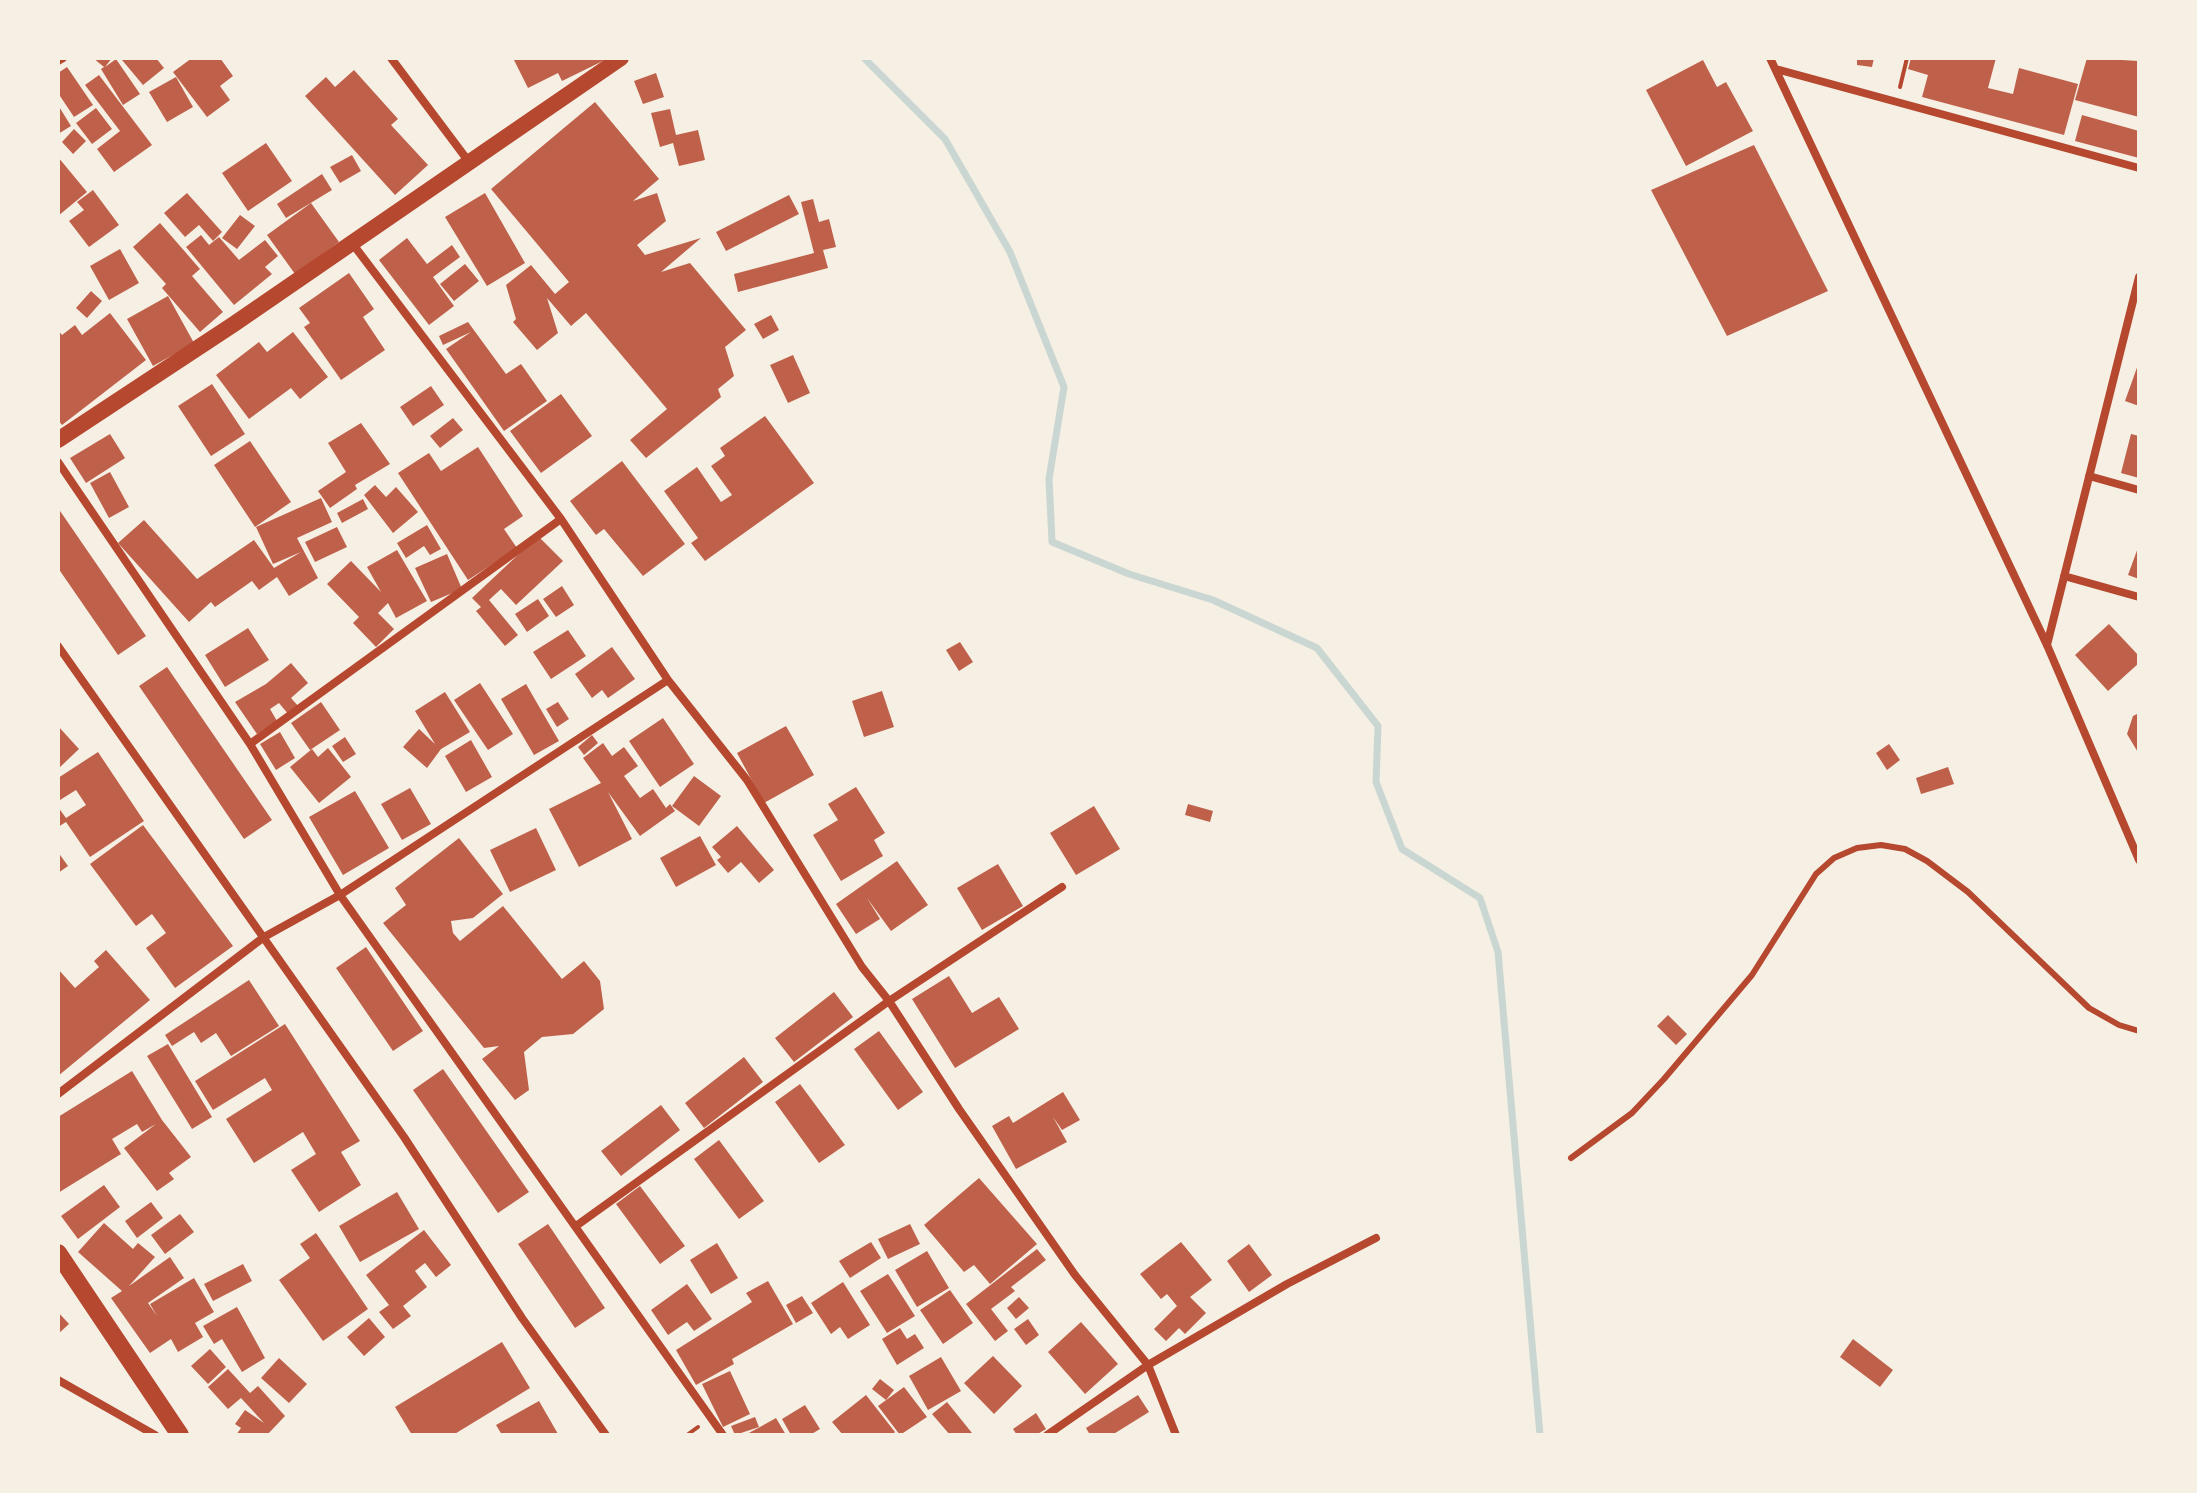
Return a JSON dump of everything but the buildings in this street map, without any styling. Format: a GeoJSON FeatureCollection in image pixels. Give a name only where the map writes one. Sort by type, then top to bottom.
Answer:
{"type":"FeatureCollection","features":[{"type":"Feature","properties":{"kind":"main road"},"geometry":{"type":"LineString","coordinates":[[58,440],[621,58]]}},
{"type":"Feature","properties":{"kind":"main road"},"geometry":{"type":"LineString","coordinates":[[58,1253],[180,1435]]}},
{"type":"Feature","properties":{"kind":"street"},"geometry":{"type":"LineString","coordinates":[[391,58],[470,163]]}},
{"type":"Feature","properties":{"kind":"street"},"geometry":{"type":"LineString","coordinates":[[1770,58],[2047,645],[2139,860]]}},
{"type":"Feature","properties":{"kind":"street"},"geometry":{"type":"LineString","coordinates":[[1776,69],[2139,168]]}},
{"type":"Feature","properties":{"kind":"street"},"geometry":{"type":"LineString","coordinates":[[352,243],[561,519],[668,680],[747,780],[862,967],[889,1001],[959,1109],[1075,1275],[1148,1365],[1176,1435]]}},
{"type":"Feature","properties":{"kind":"street"},"geometry":{"type":"LineString","coordinates":[[2047,645],[2139,277]]}},
{"type":"Feature","properties":{"kind":"street"},"geometry":{"type":"LineString","coordinates":[[2127,326],[2139,329]]}},
{"type":"Feature","properties":{"kind":"street"},"geometry":{"type":"LineString","coordinates":[[58,462],[250,744],[340,895],[723,1435]]}},
{"type":"Feature","properties":{"kind":"street"},"geometry":{"type":"LineString","coordinates":[[2089,476],[2139,490]]}},
{"type":"Feature","properties":{"kind":"street"},"geometry":{"type":"LineString","coordinates":[[250,744],[561,519]]}},
{"type":"Feature","properties":{"kind":"street"},"geometry":{"type":"LineString","coordinates":[[2064,576],[2139,597]]}},
{"type":"Feature","properties":{"kind":"street"},"geometry":{"type":"LineString","coordinates":[[58,646],[404,1137],[522,1318],[606,1435]]}},
{"type":"Feature","properties":{"kind":"street"},"geometry":{"type":"LineString","coordinates":[[58,1094],[264,937],[340,895],[668,680]]}},
{"type":"Feature","properties":{"kind":"street"},"geometry":{"type":"LineString","coordinates":[[576,1226],[889,1001],[1062,887]]}},
{"type":"Feature","properties":{"kind":"street"},"geometry":{"type":"LineString","coordinates":[[1047,1435],[1148,1365],[1287,1284],[1376,1238]]}},
{"type":"Feature","properties":{"kind":"street"},"geometry":{"type":"LineString","coordinates":[[58,1381],[153,1434]]}},
{"type":"Feature","properties":{"kind":"lane"},"geometry":{"type":"LineString","coordinates":[[1571,1158],[1632,1113],[1664,1079],[1752,975],[1816,874],[1834,858],[1857,848],[1881,845],[1905,849],[1927,861],[1976,899],[2089,1008],[2119,1025],[2139,1031]]}},
{"type":"Feature","properties":{"kind":"path"},"geometry":{"type":"LineString","coordinates":[[1896,100],[1907,58]]}},
{"type":"Feature","properties":{"kind":"waterway"},"geometry":{"type":"LineString","coordinates":[[864,58],[945,139],[1010,252],[1064,387],[1049,479],[1052,542],[1129,574],[1213,600],[1317,648],[1378,726],[1376,782],[1402,849],[1480,898],[1498,952],[1540,1435]]}}]}
